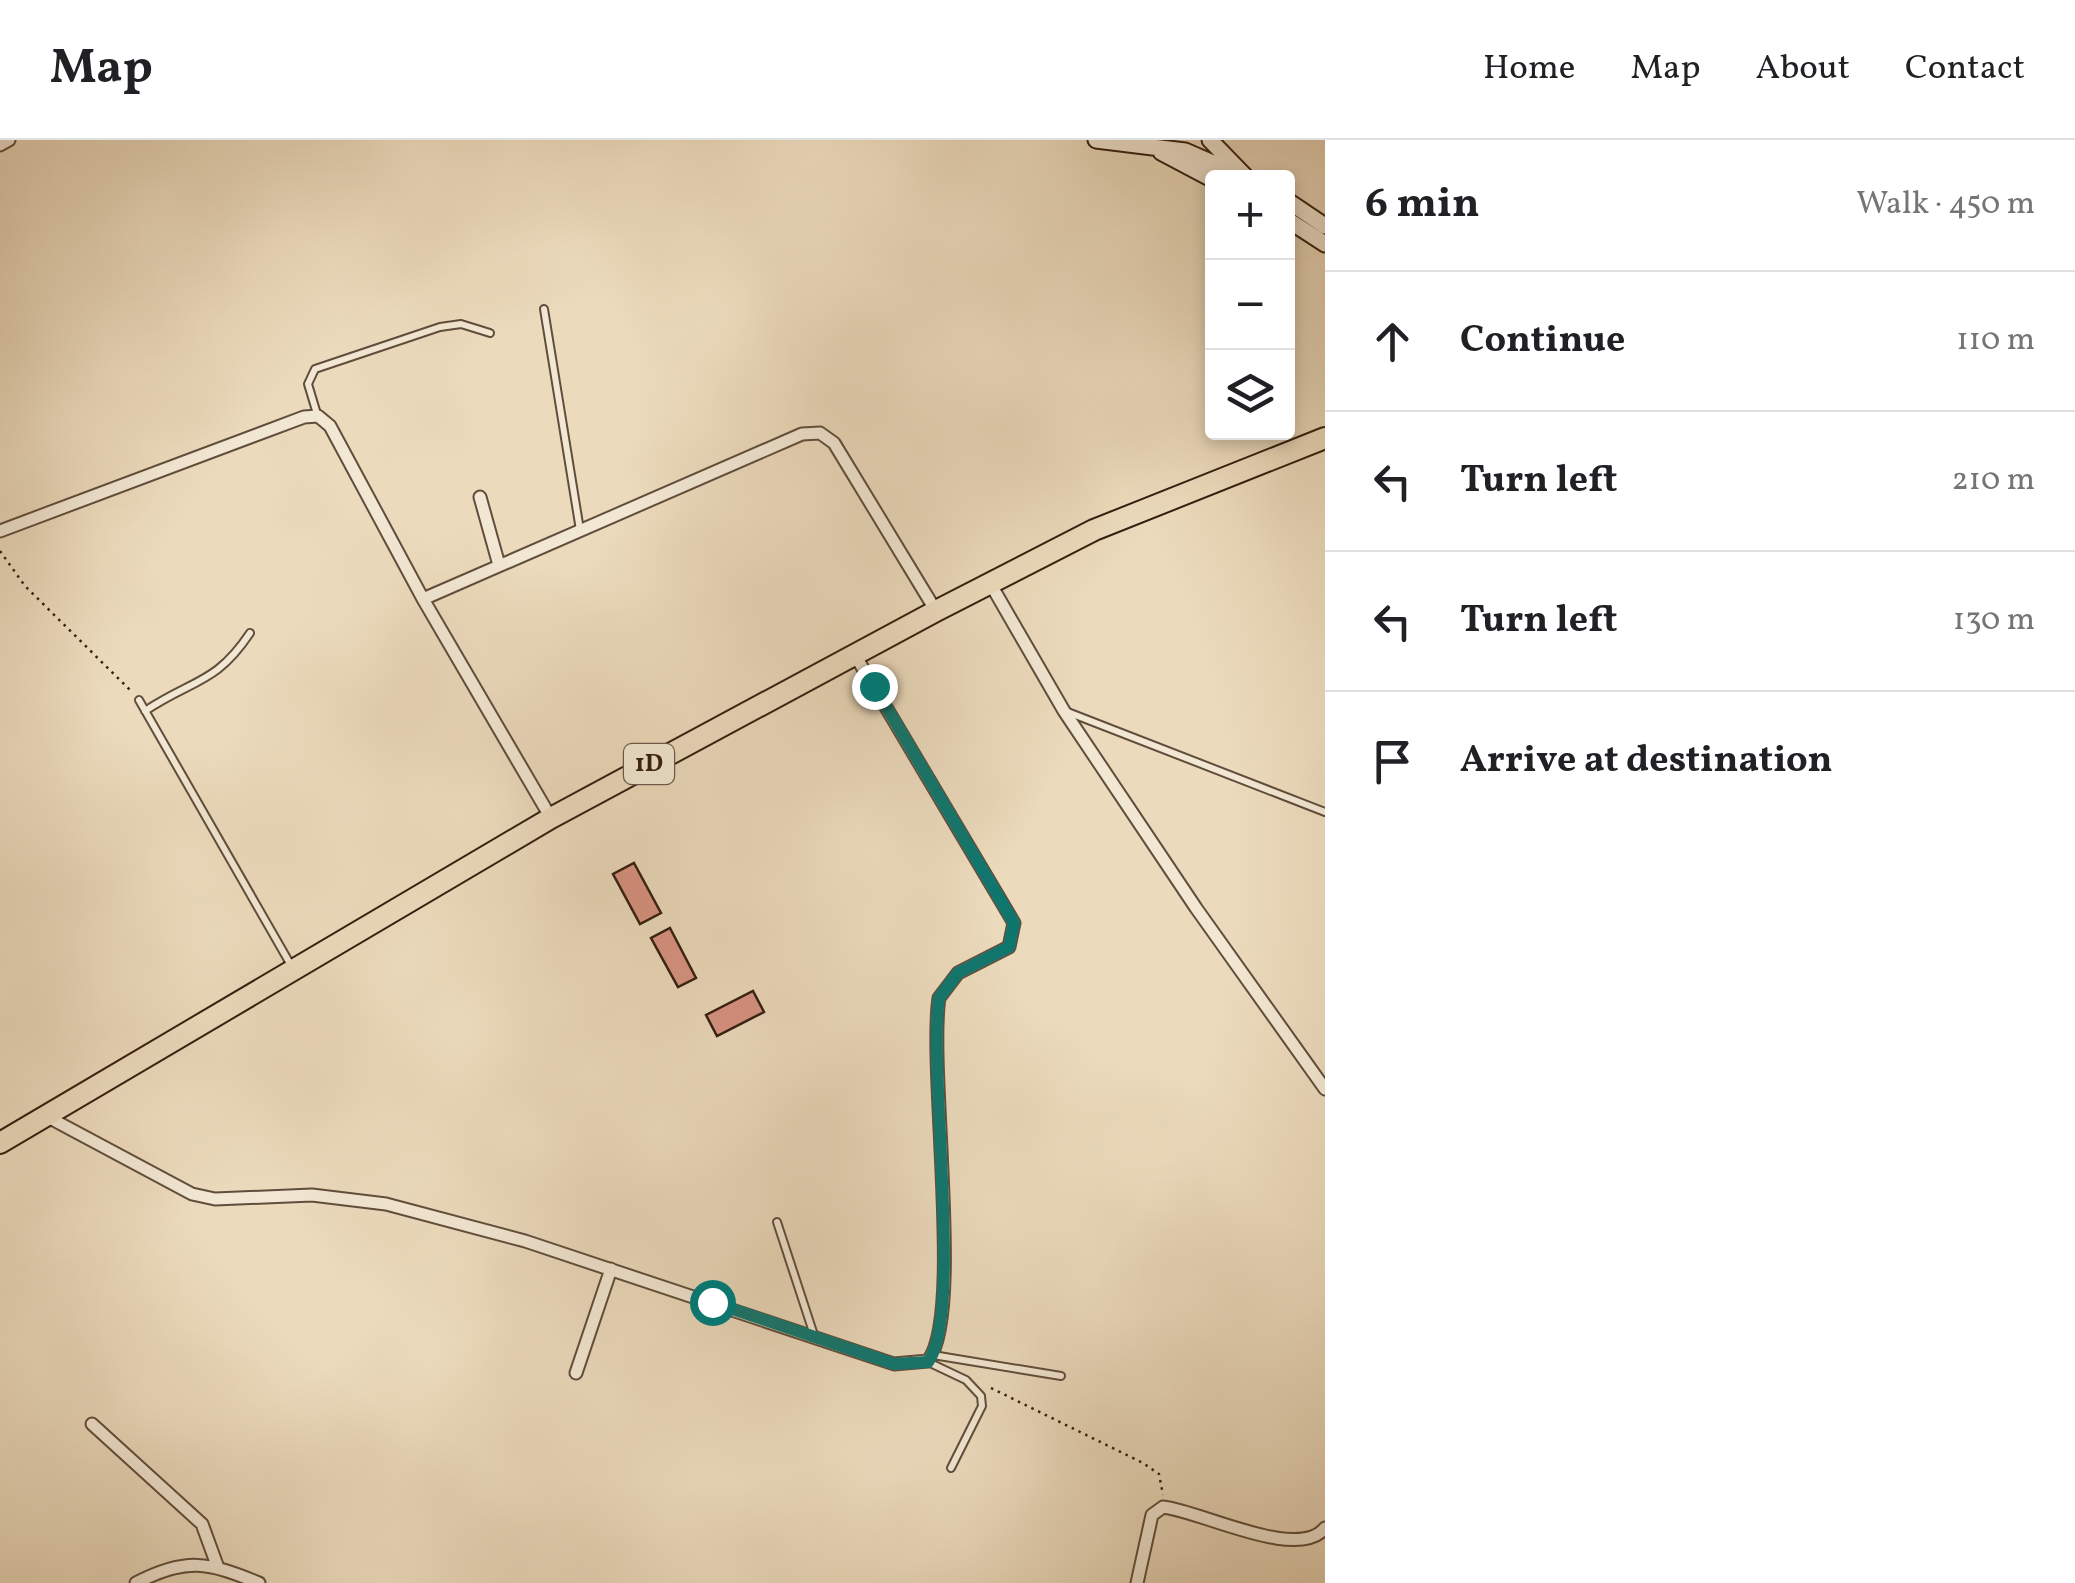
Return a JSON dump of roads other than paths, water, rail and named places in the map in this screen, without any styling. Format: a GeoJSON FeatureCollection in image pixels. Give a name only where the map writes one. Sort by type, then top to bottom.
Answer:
{"type":"FeatureCollection","features":[{"type":"Feature","properties":{"kind":"highway","name":"1D"},"geometry":{"type":"LineString","coordinates":[[0,1143],[551,818],[855,654],[1094,530],[1325,438]]}},
{"type":"Feature","properties":{"kind":"street"},"geometry":{"type":"LineString","coordinates":[[0,144],[8,140]]}},
{"type":"Feature","properties":{"kind":"street"},"geometry":{"type":"LineString","coordinates":[[1096,140],[1185,151],[1230,170]]}},
{"type":"Feature","properties":{"kind":"street"},"geometry":{"type":"LineString","coordinates":[[1210,140],[1239,170]]}},
{"type":"Feature","properties":{"kind":"street"},"geometry":{"type":"LineString","coordinates":[[1157,150],[1205,175]]}},
{"type":"Feature","properties":{"kind":"street"},"geometry":{"type":"LineString","coordinates":[[1295,205],[1324,224]]}},
{"type":"Feature","properties":{"kind":"street"},"geometry":{"type":"LineString","coordinates":[[1295,225],[1325,244]]}},
{"type":"Feature","properties":{"kind":"street"},"geometry":{"type":"LineString","coordinates":[[0,531],[304,417],[318,416],[330,426],[423,598],[551,818]]}},
{"type":"Feature","properties":{"kind":"street"},"geometry":{"type":"LineString","coordinates":[[423,598],[802,434],[820,434],[834,443],[936,611]]}},
{"type":"Feature","properties":{"kind":"street"},"geometry":{"type":"LineString","coordinates":[[480,497],[499,566]]}},
{"type":"Feature","properties":{"kind":"street"},"geometry":{"type":"LineString","coordinates":[[990,584],[1064,710],[1196,908],[1325,1088]]}},
{"type":"Feature","properties":{"kind":"street"},"geometry":{"type":"LineString","coordinates":[[46,1116],[192,1194],[215,1199],[347,1197],[426,1214],[611,1269],[894,1364],[931,1358],[942,1279],[939,998],[958,973],[1009,947],[1014,923],[855,654]]}},
{"type":"Feature","properties":{"kind":"street"},"geometry":{"type":"LineString","coordinates":[[576,1373],[611,1269]]}},
{"type":"Feature","properties":{"kind":"street"},"geometry":{"type":"LineString","coordinates":[[92,1424],[202,1524],[216,1566]]}},
{"type":"Feature","properties":{"kind":"street"},"geometry":{"type":"LineString","coordinates":[[1137,1583],[1152,1515],[1163,1507],[1274,1537],[1307,1540],[1325,1528]]}},
{"type":"Feature","properties":{"kind":"street"},"geometry":{"type":"LineString","coordinates":[[136,1583],[160,1569],[216,1566],[259,1583]]}},
{"type":"Feature","properties":{"kind":"lane"},"geometry":{"type":"LineString","coordinates":[[544,309],[580,530]]}},
{"type":"Feature","properties":{"kind":"lane"},"geometry":{"type":"LineString","coordinates":[[318,416],[308,384],[315,369],[440,327],[461,324],[490,333]]}},
{"type":"Feature","properties":{"kind":"lane"},"geometry":{"type":"LineString","coordinates":[[145,710],[182,687],[210,678],[231,662],[250,633]]}},
{"type":"Feature","properties":{"kind":"lane"},"geometry":{"type":"LineString","coordinates":[[138,700],[293,968]]}},
{"type":"Feature","properties":{"kind":"lane"},"geometry":{"type":"LineString","coordinates":[[1064,710],[1325,812]]}},
{"type":"Feature","properties":{"kind":"lane"},"geometry":{"type":"LineString","coordinates":[[777,1222],[814,1335]]}},
{"type":"Feature","properties":{"kind":"lane"},"geometry":{"type":"LineString","coordinates":[[931,1358],[1061,1376]]}},
{"type":"Feature","properties":{"kind":"lane"},"geometry":{"type":"LineString","coordinates":[[931,1358],[977,1388],[982,1406],[951,1468]]}}]}
